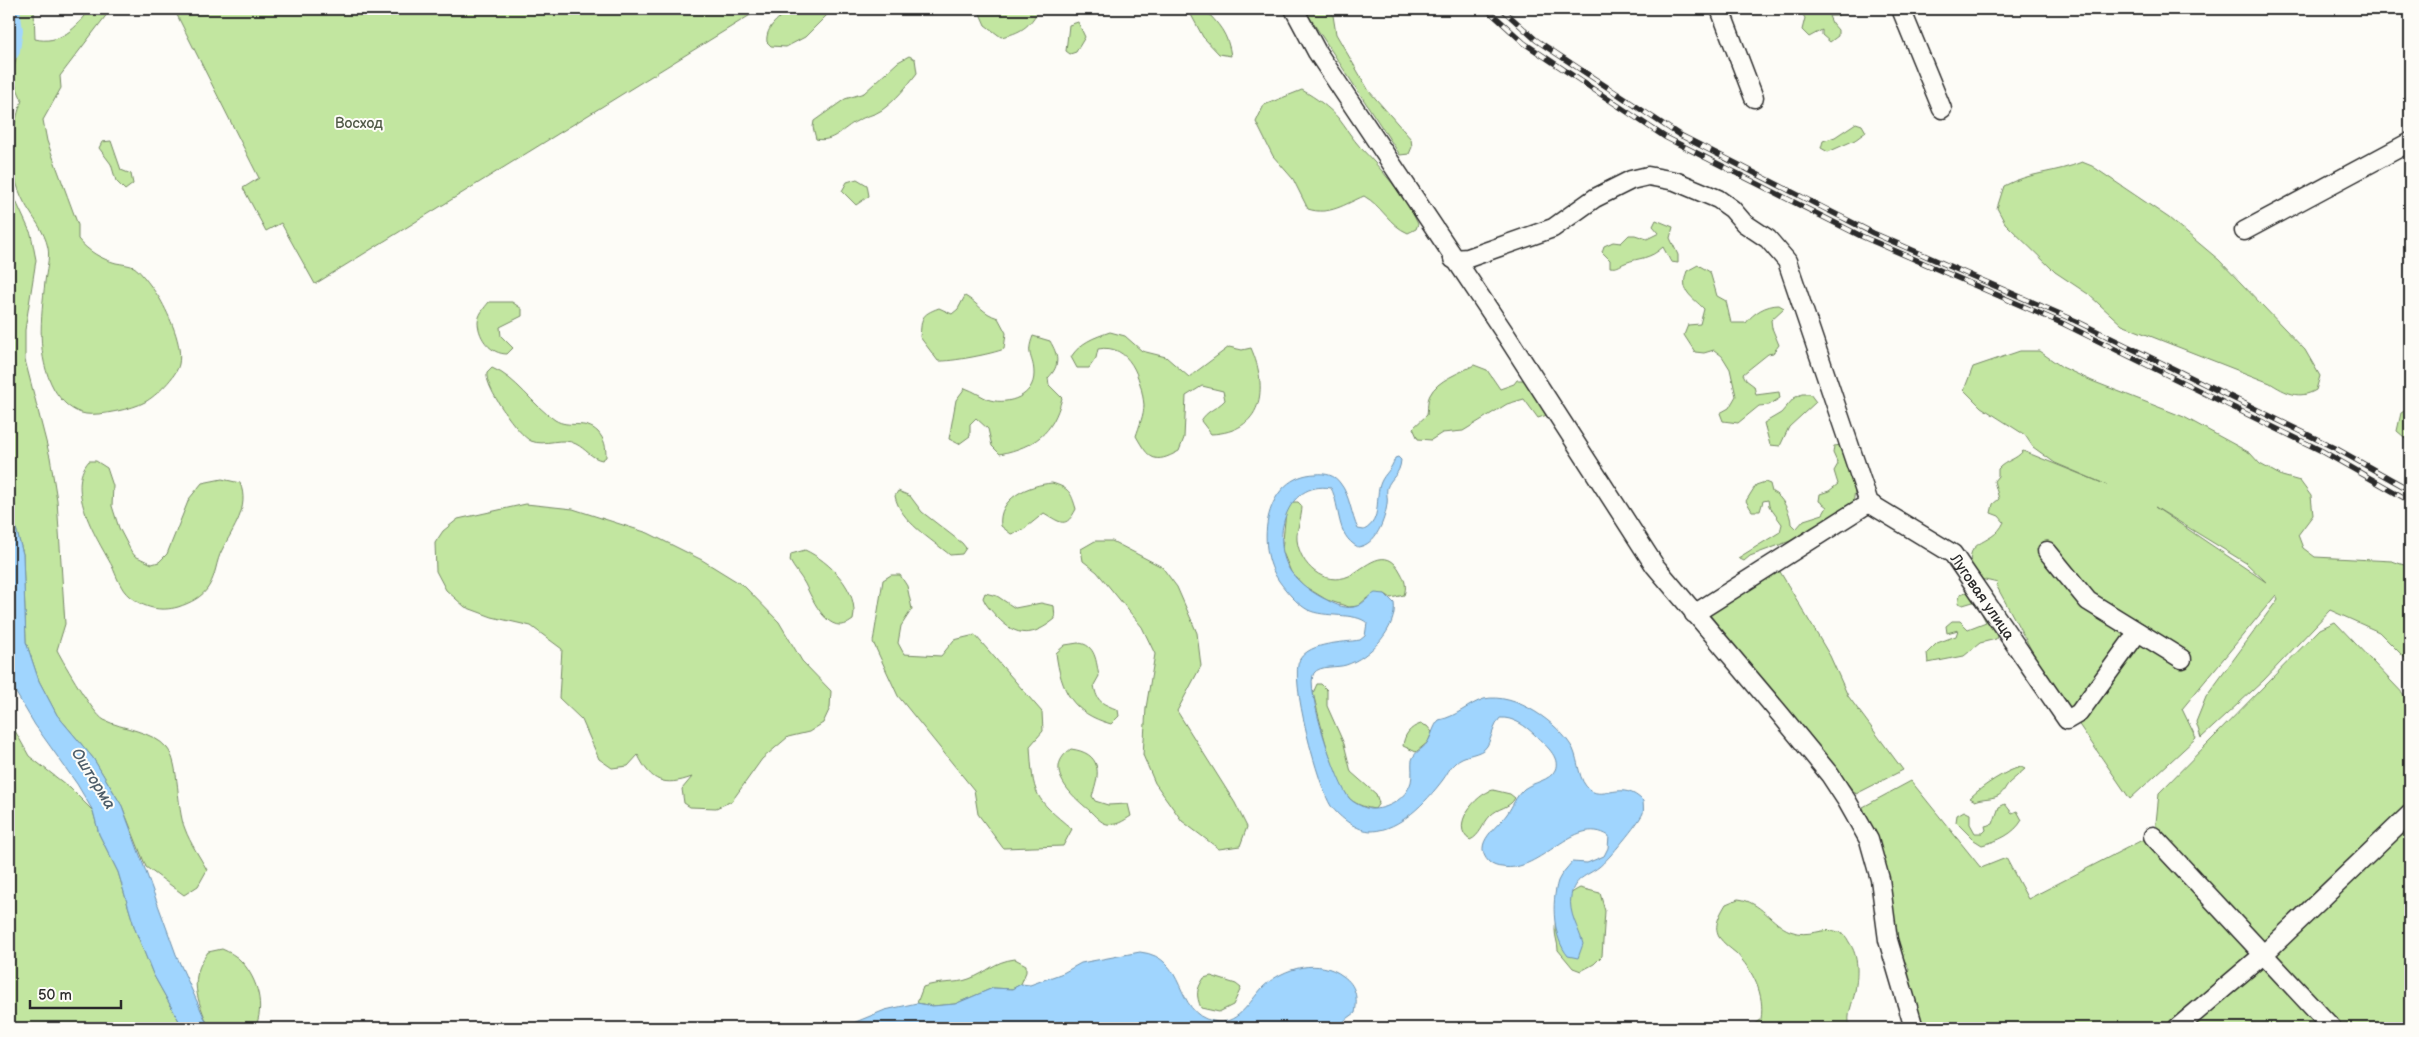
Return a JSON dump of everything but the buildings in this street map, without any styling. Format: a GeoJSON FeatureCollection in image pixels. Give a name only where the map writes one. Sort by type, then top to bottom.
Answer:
{"type":"FeatureCollection","features":[{"type":"Feature","properties":{"kind":"street"},"geometry":{"type":"LineString","coordinates":[[1294,9],[1317,52],[1506,335],[1655,566],[1830,775],[1847,801],[1869,840],[1880,879],[1888,940],[1914,1028]]}},
{"type":"Feature","properties":{"kind":"street"},"geometry":{"type":"LineString","coordinates":[[1720,9],[1754,98]]}},
{"type":"Feature","properties":{"kind":"street"},"geometry":{"type":"LineString","coordinates":[[1901,9],[1942,109]]}},
{"type":"Feature","properties":{"kind":"street"},"geometry":{"type":"LineString","coordinates":[[2244,231],[2410,142]]}},
{"type":"Feature","properties":{"kind":"street"},"geometry":{"type":"LineString","coordinates":[[1453,258],[1468,258],[1552,228],[1595,198],[1631,180],[1648,176],[1675,181],[1718,199],[1732,209],[1744,224],[1768,239],[1787,261],[1869,503],[1694,614]]}},
{"type":"Feature","properties":{"kind":"street","name":"Луговая улица"},"geometry":{"type":"LineString","coordinates":[[1869,503],[1953,554],[2067,720],[2080,713],[2138,632]]}},
{"type":"Feature","properties":{"kind":"street"},"geometry":{"type":"LineString","coordinates":[[2048,551],[2088,602],[2182,659]]}},
{"type":"Feature","properties":{"kind":"street"},"geometry":{"type":"LineString","coordinates":[[2177,1028],[2264,954],[2410,814]]}},
{"type":"Feature","properties":{"kind":"street"},"geometry":{"type":"LineString","coordinates":[[2153,836],[2332,1028]]}},
{"type":"Feature","properties":{"kind":"green space"},"geometry":{"type":"Polygon","coordinates":[[[17,9],[34,9],[35,39],[52,40],[67,33],[79,23],[90,9],[111,9],[60,76],[61,88],[43,120],[47,141],[78,225],[78,239],[90,251],[100,257],[137,269],[160,299],[177,339],[180,356],[177,369],[160,391],[140,405],[107,413],[81,413],[60,398],[48,377],[42,351],[41,323],[48,248],[41,230],[24,202],[15,177],[13,164],[13,138],[22,100],[12,77],[18,49],[17,9]]]}},
{"type":"Feature","properties":{"kind":"green space","name":"Восход"},"geometry":{"type":"Polygon","coordinates":[[[174,9],[760,9],[315,284],[281,223],[266,231],[243,188],[259,178],[174,9]]]}},
{"type":"Feature","properties":{"kind":"green space"},"geometry":{"type":"Polygon","coordinates":[[[790,9],[833,9],[805,37],[786,47],[771,46],[767,42],[768,32],[774,23],[790,9]]]}},
{"type":"Feature","properties":{"kind":"green space"},"geometry":{"type":"Polygon","coordinates":[[[978,9],[1039,9],[1024,28],[1001,37],[985,25],[978,9]]]}},
{"type":"Feature","properties":{"kind":"green space"},"geometry":{"type":"Polygon","coordinates":[[[1188,9],[1204,9],[1225,35],[1231,56],[1219,54],[1203,37],[1188,9]]]}},
{"type":"Feature","properties":{"kind":"green space"},"geometry":{"type":"Polygon","coordinates":[[[1304,9],[1332,9],[1336,34],[1369,91],[1411,139],[1412,147],[1409,154],[1400,155],[1304,9]]]}},
{"type":"Feature","properties":{"kind":"green space"},"geometry":{"type":"Polygon","coordinates":[[[1799,9],[1852,9],[1836,16],[1829,16],[1838,30],[1838,36],[1830,42],[1822,35],[1822,30],[1809,37],[1802,30],[1805,18],[1799,9]]]}},
{"type":"Feature","properties":{"kind":"green space"},"geometry":{"type":"Polygon","coordinates":[[[1078,22],[1085,37],[1076,52],[1070,54],[1066,51],[1069,25],[1078,22]]]}},
{"type":"Feature","properties":{"kind":"green space"},"geometry":{"type":"Polygon","coordinates":[[[909,56],[915,59],[917,73],[892,102],[879,112],[860,119],[833,137],[822,140],[816,139],[813,127],[814,121],[845,99],[864,93],[898,62],[909,56]]]}},
{"type":"Feature","properties":{"kind":"green space"},"geometry":{"type":"Polygon","coordinates":[[[1302,90],[1322,103],[1339,119],[1357,144],[1392,183],[1413,213],[1418,224],[1416,229],[1408,233],[1401,230],[1364,196],[1330,210],[1316,211],[1308,209],[1293,179],[1273,156],[1256,122],[1264,105],[1302,90]]]}},
{"type":"Feature","properties":{"kind":"green space"},"geometry":{"type":"Polygon","coordinates":[[[1856,123],[1862,125],[1866,132],[1855,140],[1828,152],[1821,148],[1823,141],[1835,137],[1856,123]]]}},
{"type":"Feature","properties":{"kind":"green space"},"geometry":{"type":"Polygon","coordinates":[[[111,141],[121,170],[131,174],[133,184],[125,190],[116,181],[111,164],[99,148],[102,142],[111,141]]]}},
{"type":"Feature","properties":{"kind":"green space"},"geometry":{"type":"Polygon","coordinates":[[[2082,162],[2092,166],[2169,218],[2219,260],[2305,350],[2320,376],[2316,390],[2304,395],[2287,392],[2270,383],[2122,325],[2088,294],[2055,272],[2005,223],[1997,208],[2004,186],[2014,181],[2082,162]]]}},
{"type":"Feature","properties":{"kind":"green space"},"geometry":{"type":"Polygon","coordinates":[[[857,179],[867,185],[869,196],[856,205],[842,191],[847,182],[857,179]]]}},
{"type":"Feature","properties":{"kind":"green space"},"geometry":{"type":"Polygon","coordinates":[[[9,186],[31,234],[36,260],[25,330],[25,360],[50,457],[57,500],[65,624],[57,650],[79,688],[99,716],[111,723],[154,738],[167,748],[171,755],[176,775],[182,820],[207,870],[198,886],[184,895],[146,867],[122,806],[93,758],[57,715],[39,681],[26,642],[23,554],[9,503],[9,186]]]}},
{"type":"Feature","properties":{"kind":"green space"},"geometry":{"type":"Polygon","coordinates":[[[1656,220],[1673,227],[1670,238],[1678,255],[1678,263],[1671,262],[1663,247],[1649,256],[1616,267],[1610,267],[1610,260],[1602,252],[1604,246],[1613,242],[1621,243],[1629,235],[1647,239],[1659,233],[1653,226],[1656,220]]]}},
{"type":"Feature","properties":{"kind":"green space"},"geometry":{"type":"Polygon","coordinates":[[[1698,265],[1710,272],[1717,296],[1726,301],[1731,323],[1746,323],[1756,313],[1769,306],[1779,305],[1784,308],[1771,320],[1779,345],[1773,353],[1768,354],[1743,374],[1746,380],[1754,386],[1756,395],[1779,392],[1780,398],[1769,405],[1759,406],[1738,423],[1723,421],[1720,413],[1729,408],[1736,396],[1730,369],[1722,356],[1714,350],[1704,353],[1695,352],[1684,335],[1688,325],[1700,324],[1704,309],[1691,297],[1685,284],[1687,271],[1698,265]]]}},
{"type":"Feature","properties":{"kind":"green space"},"geometry":{"type":"Polygon","coordinates":[[[965,296],[988,314],[998,318],[1006,333],[1004,349],[971,357],[938,361],[920,337],[923,318],[928,313],[939,308],[952,314],[958,309],[965,296]]]}},
{"type":"Feature","properties":{"kind":"green space"},"geometry":{"type":"Polygon","coordinates":[[[489,302],[512,302],[522,309],[522,316],[500,327],[501,336],[513,348],[507,354],[491,348],[481,335],[478,320],[489,302]]]}},
{"type":"Feature","properties":{"kind":"green space"},"geometry":{"type":"Polygon","coordinates":[[[1110,332],[1125,336],[1142,351],[1166,357],[1189,377],[1229,347],[1242,350],[1251,348],[1260,378],[1260,393],[1257,406],[1251,417],[1242,425],[1228,431],[1211,434],[1201,421],[1206,414],[1225,400],[1223,391],[1202,386],[1186,396],[1184,438],[1179,451],[1164,458],[1149,455],[1136,436],[1144,405],[1137,374],[1126,357],[1118,351],[1098,349],[1096,358],[1089,368],[1077,368],[1071,357],[1083,344],[1110,332]]]}},
{"type":"Feature","properties":{"kind":"green space"},"geometry":{"type":"Polygon","coordinates":[[[1033,336],[1050,341],[1057,360],[1055,369],[1048,378],[1049,385],[1062,398],[1048,429],[1033,442],[1000,454],[992,446],[988,429],[976,418],[970,424],[970,436],[959,444],[949,439],[956,400],[965,388],[990,400],[1005,401],[1019,397],[1030,388],[1034,374],[1030,352],[1033,336]]]}},
{"type":"Feature","properties":{"kind":"green space"},"geometry":{"type":"Polygon","coordinates":[[[2020,351],[2039,351],[2062,367],[2092,381],[2184,417],[2250,453],[2260,464],[2282,476],[2300,481],[2311,496],[2313,515],[2298,535],[2303,548],[2315,557],[2392,561],[2410,567],[2410,663],[2379,632],[2330,610],[2264,680],[2201,738],[2196,722],[2206,697],[2278,599],[2276,595],[2182,709],[2196,738],[2130,799],[2045,675],[1996,585],[1998,583],[1976,578],[1971,565],[1973,549],[1999,530],[2004,522],[1999,516],[1991,513],[1993,504],[1999,499],[1994,481],[1998,476],[1998,469],[2023,451],[2107,485],[2055,463],[2033,447],[2025,435],[1981,407],[1964,390],[1973,367],[2020,351]],[[2155,507],[2266,582],[2246,563],[2155,507]]]}},
{"type":"Feature","properties":{"kind":"green space"},"geometry":{"type":"Polygon","coordinates":[[[1474,365],[1487,370],[1500,389],[1514,384],[1517,380],[1529,380],[1547,415],[1538,418],[1524,399],[1507,404],[1463,431],[1442,433],[1431,440],[1418,439],[1413,428],[1427,415],[1428,399],[1433,390],[1449,377],[1474,365]]]}},
{"type":"Feature","properties":{"kind":"green space"},"geometry":{"type":"Polygon","coordinates":[[[492,368],[509,378],[539,407],[560,423],[593,428],[598,432],[605,444],[606,457],[602,460],[598,459],[571,442],[536,443],[525,437],[496,399],[487,379],[487,373],[492,368]]]}},
{"type":"Feature","properties":{"kind":"green space"},"geometry":{"type":"Polygon","coordinates":[[[1802,394],[1810,394],[1816,402],[1789,427],[1780,446],[1770,445],[1764,423],[1781,413],[1794,398],[1802,394]]]}},
{"type":"Feature","properties":{"kind":"green space"},"geometry":{"type":"Polygon","coordinates":[[[2410,408],[2410,442],[2397,431],[2401,413],[2410,408]]]}},
{"type":"Feature","properties":{"kind":"green space"},"geometry":{"type":"Polygon","coordinates":[[[1842,445],[1855,488],[1853,507],[1812,527],[1790,541],[1750,556],[1744,561],[1738,558],[1780,532],[1782,524],[1769,506],[1768,500],[1763,501],[1760,511],[1752,511],[1746,501],[1756,485],[1765,482],[1770,484],[1772,492],[1785,505],[1791,524],[1796,529],[1804,520],[1823,514],[1827,507],[1819,501],[1820,494],[1829,491],[1838,484],[1834,471],[1838,464],[1833,453],[1834,446],[1842,445]]]}},
{"type":"Feature","properties":{"kind":"green space"},"geometry":{"type":"Polygon","coordinates":[[[89,461],[96,461],[107,468],[113,486],[112,506],[119,528],[135,556],[152,564],[159,562],[167,554],[189,499],[202,483],[222,479],[240,483],[243,501],[239,518],[220,554],[211,582],[200,596],[178,607],[159,609],[146,606],[126,593],[92,529],[82,500],[80,486],[82,472],[89,461]]]}},
{"type":"Feature","properties":{"kind":"green space"},"geometry":{"type":"Polygon","coordinates":[[[1052,483],[1066,489],[1073,498],[1076,509],[1066,522],[1059,521],[1044,513],[1023,530],[1011,534],[1001,526],[1001,516],[1004,508],[1016,495],[1043,484],[1052,483]]]}},
{"type":"Feature","properties":{"kind":"green space"},"geometry":{"type":"Polygon","coordinates":[[[898,491],[910,496],[922,512],[962,543],[966,548],[962,554],[950,555],[917,529],[903,514],[898,505],[895,496],[898,491]]]}},
{"type":"Feature","properties":{"kind":"green space"},"geometry":{"type":"Polygon","coordinates":[[[1293,502],[1298,502],[1302,506],[1297,536],[1299,549],[1303,558],[1315,572],[1331,579],[1340,579],[1349,576],[1375,560],[1389,560],[1395,564],[1404,578],[1404,595],[1391,598],[1385,594],[1367,598],[1358,606],[1349,607],[1327,600],[1304,586],[1291,572],[1282,550],[1286,511],[1293,502]]]}},
{"type":"Feature","properties":{"kind":"green space"},"geometry":{"type":"Polygon","coordinates":[[[526,504],[573,509],[648,533],[702,560],[744,586],[779,622],[802,661],[831,691],[830,708],[823,723],[809,732],[788,737],[762,759],[732,801],[716,808],[690,807],[684,803],[682,789],[692,777],[674,782],[659,780],[648,771],[638,755],[628,766],[612,768],[599,759],[582,720],[559,698],[562,649],[531,626],[492,617],[465,607],[446,590],[436,571],[435,543],[443,531],[458,519],[526,504]]]}},
{"type":"Feature","properties":{"kind":"green space"},"geometry":{"type":"Polygon","coordinates":[[[1095,541],[1112,541],[1162,567],[1177,587],[1197,633],[1201,666],[1177,711],[1235,803],[1247,827],[1240,846],[1219,849],[1182,821],[1155,783],[1143,755],[1146,708],[1155,654],[1142,627],[1097,572],[1083,561],[1081,549],[1095,541]]]}},
{"type":"Feature","properties":{"kind":"green space"},"geometry":{"type":"Polygon","coordinates":[[[805,550],[833,569],[841,578],[852,598],[853,620],[844,625],[836,625],[829,621],[817,607],[790,561],[791,554],[805,550]]]}},
{"type":"Feature","properties":{"kind":"green space"},"geometry":{"type":"Polygon","coordinates":[[[1779,570],[1830,656],[1848,696],[1903,770],[1856,794],[1710,615],[1779,570]]]}},
{"type":"Feature","properties":{"kind":"green space"},"geometry":{"type":"Polygon","coordinates":[[[891,575],[900,575],[907,586],[912,609],[901,626],[898,643],[904,654],[941,656],[954,640],[975,635],[1042,712],[1043,731],[1030,746],[1032,775],[1038,794],[1043,802],[1072,829],[1063,846],[1003,848],[978,814],[974,790],[898,696],[873,642],[883,580],[891,575]]]}},
{"type":"Feature","properties":{"kind":"green space"},"geometry":{"type":"Polygon","coordinates":[[[1973,592],[1998,632],[1996,639],[1980,643],[1964,656],[1928,663],[1927,653],[1937,643],[1956,636],[1958,630],[1947,633],[1946,626],[1952,621],[1960,621],[1968,629],[1986,622],[1979,608],[1973,602],[1963,605],[1958,603],[1960,594],[1973,592]]]}},
{"type":"Feature","properties":{"kind":"green space"},"geometry":{"type":"Polygon","coordinates":[[[985,593],[997,596],[1015,608],[1041,603],[1054,606],[1055,619],[1032,632],[1018,632],[1004,624],[989,608],[983,598],[985,593]]]}},
{"type":"Feature","properties":{"kind":"green space"},"geometry":{"type":"Polygon","coordinates":[[[2335,622],[2410,701],[2410,810],[2265,948],[2155,833],[2159,793],[2320,629],[2335,622]]]}},
{"type":"Feature","properties":{"kind":"green space"},"geometry":{"type":"Polygon","coordinates":[[[1084,644],[1092,650],[1096,660],[1099,676],[1094,685],[1097,696],[1104,704],[1118,710],[1119,716],[1111,724],[1087,714],[1078,707],[1065,689],[1056,653],[1065,645],[1084,644]]]}},
{"type":"Feature","properties":{"kind":"green space"},"geometry":{"type":"Polygon","coordinates":[[[1317,684],[1321,684],[1327,690],[1327,706],[1344,744],[1351,772],[1376,794],[1379,803],[1375,809],[1362,806],[1350,799],[1338,779],[1327,749],[1313,693],[1317,684]]]}},
{"type":"Feature","properties":{"kind":"green space"},"geometry":{"type":"Polygon","coordinates":[[[9,720],[29,756],[70,788],[93,811],[99,834],[118,872],[135,929],[153,974],[183,1028],[9,1028],[9,720]]]}},
{"type":"Feature","properties":{"kind":"green space"},"geometry":{"type":"Polygon","coordinates":[[[1421,724],[1427,726],[1432,732],[1428,742],[1416,752],[1403,746],[1406,735],[1411,729],[1421,724]]]}},
{"type":"Feature","properties":{"kind":"green space"},"geometry":{"type":"Polygon","coordinates":[[[1071,749],[1088,755],[1096,765],[1097,779],[1092,796],[1095,801],[1108,805],[1128,804],[1131,816],[1117,824],[1105,823],[1068,790],[1059,773],[1059,765],[1063,757],[1071,749]]]}},
{"type":"Feature","properties":{"kind":"green space"},"geometry":{"type":"Polygon","coordinates":[[[2021,767],[2025,769],[1998,796],[1975,801],[1970,798],[1994,780],[2021,767]]]}},
{"type":"Feature","properties":{"kind":"green space"},"geometry":{"type":"Polygon","coordinates":[[[1911,781],[1981,868],[2006,858],[2028,899],[2148,837],[2259,954],[2168,1028],[1924,1028],[1906,984],[1909,969],[1898,948],[1892,899],[1863,807],[1911,781]]]}},
{"type":"Feature","properties":{"kind":"green space"},"geometry":{"type":"Polygon","coordinates":[[[1493,790],[1510,794],[1515,798],[1513,802],[1490,816],[1476,836],[1470,840],[1464,834],[1462,827],[1467,811],[1479,798],[1493,790]]]}},
{"type":"Feature","properties":{"kind":"green space"},"geometry":{"type":"Polygon","coordinates":[[[2005,804],[2012,813],[2017,811],[2022,820],[2010,833],[1994,841],[1982,845],[1974,840],[1956,822],[1957,815],[1964,811],[1970,814],[1970,824],[1975,833],[1983,833],[1986,830],[1985,826],[1993,824],[1999,807],[2005,804]]]}},
{"type":"Feature","properties":{"kind":"green space"},"geometry":{"type":"Polygon","coordinates":[[[2410,819],[2410,1028],[2337,1028],[2269,953],[2410,819]]]}},
{"type":"Feature","properties":{"kind":"green space"},"geometry":{"type":"Polygon","coordinates":[[[1580,888],[1600,893],[1605,911],[1602,956],[1594,964],[1581,971],[1573,968],[1558,950],[1555,930],[1558,910],[1561,904],[1569,895],[1580,888]]]}},
{"type":"Feature","properties":{"kind":"green space"},"geometry":{"type":"Polygon","coordinates":[[[1738,899],[1753,904],[1790,931],[1804,934],[1827,930],[1841,933],[1845,936],[1855,953],[1857,966],[1856,985],[1849,1014],[1850,1028],[1749,1028],[1761,1019],[1761,1001],[1756,983],[1748,967],[1717,933],[1717,924],[1726,904],[1738,899]]]}},
{"type":"Feature","properties":{"kind":"green space"},"geometry":{"type":"Polygon","coordinates":[[[222,949],[240,960],[248,969],[256,985],[260,1003],[255,1028],[209,1028],[198,998],[196,980],[198,971],[208,952],[222,949]]]}},
{"type":"Feature","properties":{"kind":"green space"},"geometry":{"type":"Polygon","coordinates":[[[1015,959],[1026,965],[1026,972],[1021,984],[1012,989],[993,988],[955,1004],[932,1006],[917,1003],[923,987],[969,979],[1001,962],[1015,959]]]}},
{"type":"Feature","properties":{"kind":"green space"},"geometry":{"type":"Polygon","coordinates":[[[2265,961],[2327,1028],[2186,1028],[2265,961]]]}},
{"type":"Feature","properties":{"kind":"green space"},"geometry":{"type":"Polygon","coordinates":[[[1211,976],[1236,984],[1241,988],[1233,1005],[1219,1012],[1201,1008],[1198,1000],[1198,989],[1201,982],[1204,978],[1211,976]]]}},
{"type":"Feature","properties":{"kind":"water"},"geometry":{"type":"Polygon","coordinates":[[[1398,457],[1401,460],[1400,465],[1387,488],[1387,504],[1382,524],[1370,542],[1358,547],[1345,535],[1331,488],[1315,488],[1302,493],[1286,515],[1282,530],[1282,545],[1285,559],[1291,572],[1312,592],[1334,604],[1345,607],[1359,605],[1375,593],[1385,594],[1394,603],[1394,613],[1387,632],[1364,656],[1346,665],[1320,669],[1314,673],[1312,682],[1314,696],[1330,757],[1337,776],[1350,799],[1365,808],[1383,808],[1405,794],[1411,782],[1413,757],[1427,743],[1439,720],[1451,716],[1478,701],[1496,698],[1522,705],[1547,720],[1558,729],[1573,749],[1583,782],[1590,790],[1595,793],[1628,792],[1643,801],[1643,813],[1630,833],[1599,867],[1575,885],[1570,903],[1574,921],[1583,944],[1578,958],[1568,956],[1563,949],[1556,930],[1554,899],[1558,881],[1562,873],[1572,862],[1587,863],[1604,856],[1608,848],[1609,836],[1596,831],[1583,832],[1530,862],[1516,867],[1495,866],[1484,855],[1484,842],[1507,814],[1521,792],[1549,777],[1555,770],[1556,760],[1551,751],[1524,726],[1510,719],[1500,718],[1484,749],[1459,760],[1451,767],[1436,789],[1412,814],[1392,826],[1382,829],[1372,831],[1361,829],[1339,815],[1331,806],[1319,778],[1301,709],[1297,670],[1300,659],[1305,653],[1319,646],[1360,640],[1365,636],[1367,623],[1355,617],[1322,614],[1308,610],[1288,593],[1271,566],[1266,532],[1269,514],[1275,499],[1285,486],[1299,477],[1326,474],[1338,480],[1348,499],[1358,529],[1364,530],[1374,521],[1381,482],[1395,458],[1398,457]]]}},
{"type":"Feature","properties":{"kind":"water","name":"Ошторма"},"geometry":{"type":"Polygon","coordinates":[[[9,503],[23,554],[26,642],[39,681],[57,715],[93,758],[122,806],[177,957],[209,1028],[183,1028],[153,974],[135,929],[118,872],[99,834],[93,811],[77,784],[35,725],[16,693],[9,666],[9,503]]]}},
{"type":"Feature","properties":{"kind":"water"},"geometry":{"type":"Polygon","coordinates":[[[1140,952],[1155,956],[1166,964],[1174,974],[1191,1008],[1200,1016],[1213,1021],[1221,1022],[1236,1017],[1263,987],[1281,974],[1302,967],[1313,966],[1334,970],[1351,983],[1355,992],[1355,1013],[1344,1021],[1343,1028],[1282,1028],[1268,1025],[1253,1028],[841,1028],[885,1010],[917,1003],[932,1006],[955,1004],[993,988],[1012,989],[1021,984],[1030,985],[1063,973],[1081,963],[1140,952]]]}},
{"type":"Feature","properties":{"kind":"waterway"},"geometry":{"type":"LineString","coordinates":[[9,9],[12,30],[9,50]]}},
{"type":"Feature","properties":{"kind":"railway"},"geometry":{"type":"LineString","coordinates":[[1487,9],[1524,43],[1665,137],[1861,236],[2064,324],[2322,451],[2410,501]]}},
{"type":"Feature","properties":{"kind":"railway"},"geometry":{"type":"LineString","coordinates":[[1502,9],[1536,40],[1678,134],[1873,233],[2076,321],[2335,448],[2410,490]]}}]}
